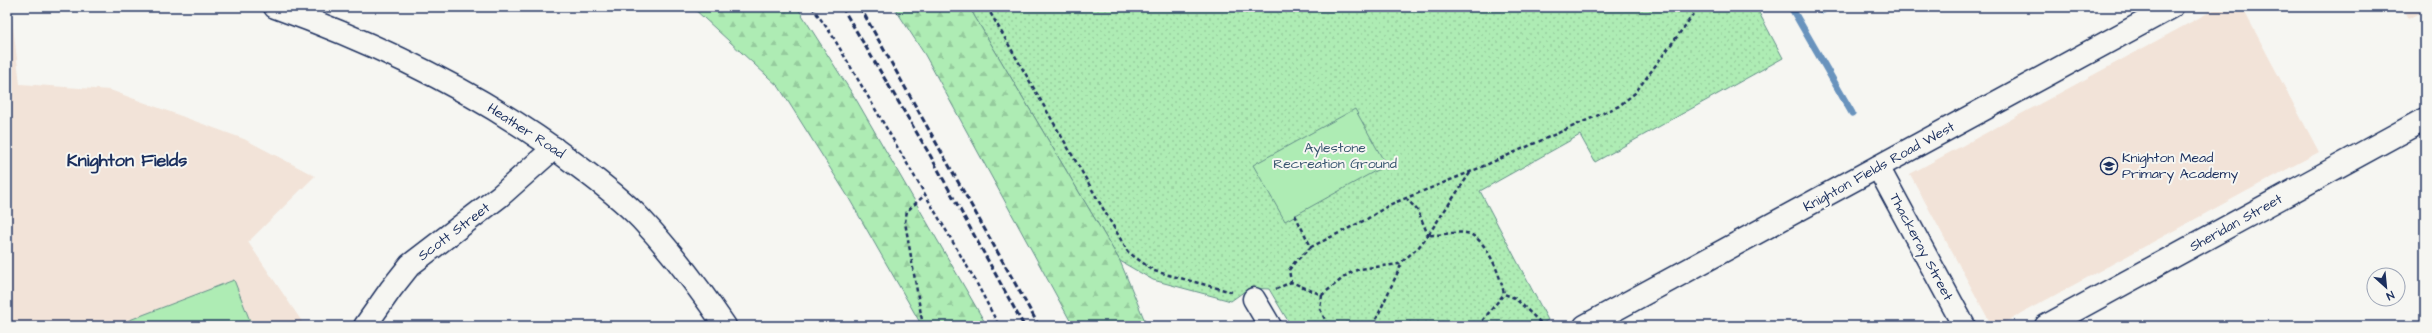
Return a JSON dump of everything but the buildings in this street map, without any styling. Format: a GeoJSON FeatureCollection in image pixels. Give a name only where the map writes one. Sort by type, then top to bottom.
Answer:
{"type":"FeatureCollection","features":[{"type":"Feature","properties":{"kind":"street","name":"Heather Road"},"geometry":{"type":"LineString","coordinates":[[275,7],[396,56],[452,84],[554,148],[600,182],[640,219],[687,274],[725,326]]}},
{"type":"Feature","properties":{"kind":"street","name":"Knighton Fields Road West"},"geometry":{"type":"LineString","coordinates":[[1586,326],[2172,7]]}},
{"type":"Feature","properties":{"kind":"street","name":"Sheridan Street"},"geometry":{"type":"LineString","coordinates":[[2046,326],[2425,119]]}},
{"type":"Feature","properties":{"kind":"street","name":"Scott Street"},"geometry":{"type":"LineString","coordinates":[[365,326],[390,289],[410,265],[500,196],[554,148]]}},
{"type":"Feature","properties":{"kind":"street","name":"Thackeray Street"},"geometry":{"type":"LineString","coordinates":[[1878,167],[1964,326]]}},
{"type":"Feature","properties":{"kind":"street"},"geometry":{"type":"LineString","coordinates":[[1254,299],[1270,326]]}},
{"type":"Feature","properties":{"kind":"path"},"geometry":{"type":"LineString","coordinates":[[812,7],[832,35],[925,194],[999,326]]}},
{"type":"Feature","properties":{"kind":"path"},"geometry":{"type":"LineString","coordinates":[[987,7],[1128,252],[1154,271],[1254,299]]}},
{"type":"Feature","properties":{"kind":"path"},"geometry":{"type":"LineString","coordinates":[[1322,295],[1291,282],[1289,270],[1311,247],[1367,219],[1389,205],[1407,199],[1470,172],[1619,106],[1635,93],[1699,7]]}},
{"type":"Feature","properties":{"kind":"path"},"geometry":{"type":"LineString","coordinates":[[1373,326],[1402,262],[1418,248],[1428,235],[1470,172]]}},
{"type":"Feature","properties":{"kind":"path"},"geometry":{"type":"LineString","coordinates":[[923,326],[905,222],[907,211],[925,194]]}},
{"type":"Feature","properties":{"kind":"path"},"geometry":{"type":"LineString","coordinates":[[1407,199],[1418,211],[1428,235]]}},
{"type":"Feature","properties":{"kind":"path"},"geometry":{"type":"LineString","coordinates":[[1296,215],[1311,247]]}},
{"type":"Feature","properties":{"kind":"path"},"geometry":{"type":"LineString","coordinates":[[1428,235],[1466,233],[1474,237],[1483,246],[1496,268],[1504,294]]}},
{"type":"Feature","properties":{"kind":"path"},"geometry":{"type":"LineString","coordinates":[[1328,326],[1320,309],[1322,295],[1348,274],[1359,269],[1402,262]]}},
{"type":"Feature","properties":{"kind":"path"},"geometry":{"type":"LineString","coordinates":[[1478,326],[1504,294]]}},
{"type":"Feature","properties":{"kind":"path"},"geometry":{"type":"LineString","coordinates":[[1504,294],[1515,298],[1544,326]]}},
{"type":"Feature","properties":{"kind":"shaded area","name":"Knighton Mead Primary Academy"},"geometry":{"type":"Polygon","coordinates":[[[2219,7],[2242,7],[2319,152],[1998,326],[1992,326],[1910,174],[2219,7]]]}},
{"type":"Feature","properties":{"kind":"shaded area"},"geometry":{"type":"Polygon","coordinates":[[[2402,7],[2425,7],[2425,10],[2408,19],[2402,7]]]}},
{"type":"Feature","properties":{"kind":"shaded area"},"geometry":{"type":"Polygon","coordinates":[[[12,18],[20,84],[110,90],[244,139],[315,176],[248,242],[305,326],[7,326],[7,21],[12,18]]]}},
{"type":"Feature","properties":{"kind":"green space"},"geometry":{"type":"Polygon","coordinates":[[[692,7],[797,7],[857,101],[987,326],[922,326],[847,195],[779,87],[692,7]]]}},
{"type":"Feature","properties":{"kind":"green space"},"geometry":{"type":"Polygon","coordinates":[[[894,7],[969,7],[1120,261],[1147,326],[1073,326],[925,55],[894,7]]]}},
{"type":"Feature","properties":{"kind":"green space","name":"Aylestone Recreation Ground"},"geometry":{"type":"Polygon","coordinates":[[[969,7],[1756,7],[1783,58],[1595,162],[1580,135],[1480,191],[1548,320],[1537,326],[1291,326],[1269,289],[1249,288],[1231,301],[1153,280],[1120,261],[969,7]]]}},
{"type":"Feature","properties":{"kind":"green space"},"geometry":{"type":"Polygon","coordinates":[[[1355,109],[1386,165],[1285,221],[1253,165],[1355,109]]]}},
{"type":"Feature","properties":{"kind":"green space"},"geometry":{"type":"Polygon","coordinates":[[[234,280],[252,326],[114,326],[234,280]]]}},
{"type":"Feature","properties":{"kind":"waterway"},"geometry":{"type":"LineString","coordinates":[[1791,7],[1852,113]]}},
{"type":"Feature","properties":{"kind":"waterway"},"geometry":{"type":"LineString","coordinates":[[1815,7],[1823,10],[1828,7]]}},
{"type":"Feature","properties":{"kind":"railway"},"geometry":{"type":"LineString","coordinates":[[842,7],[930,155],[1024,326]]}},
{"type":"Feature","properties":{"kind":"railway"},"geometry":{"type":"LineString","coordinates":[[860,7],[1039,326]]}},
{"type":"Feature","properties":{"kind":"place","name":"Knighton Mead Primary Academy"},"geometry":{"type":"Point","coordinates":[2109,166]}},
{"type":"Feature","properties":{"kind":"district","name":"Knighton Fields"},"geometry":{"type":"Point","coordinates":[127,160]}}]}
